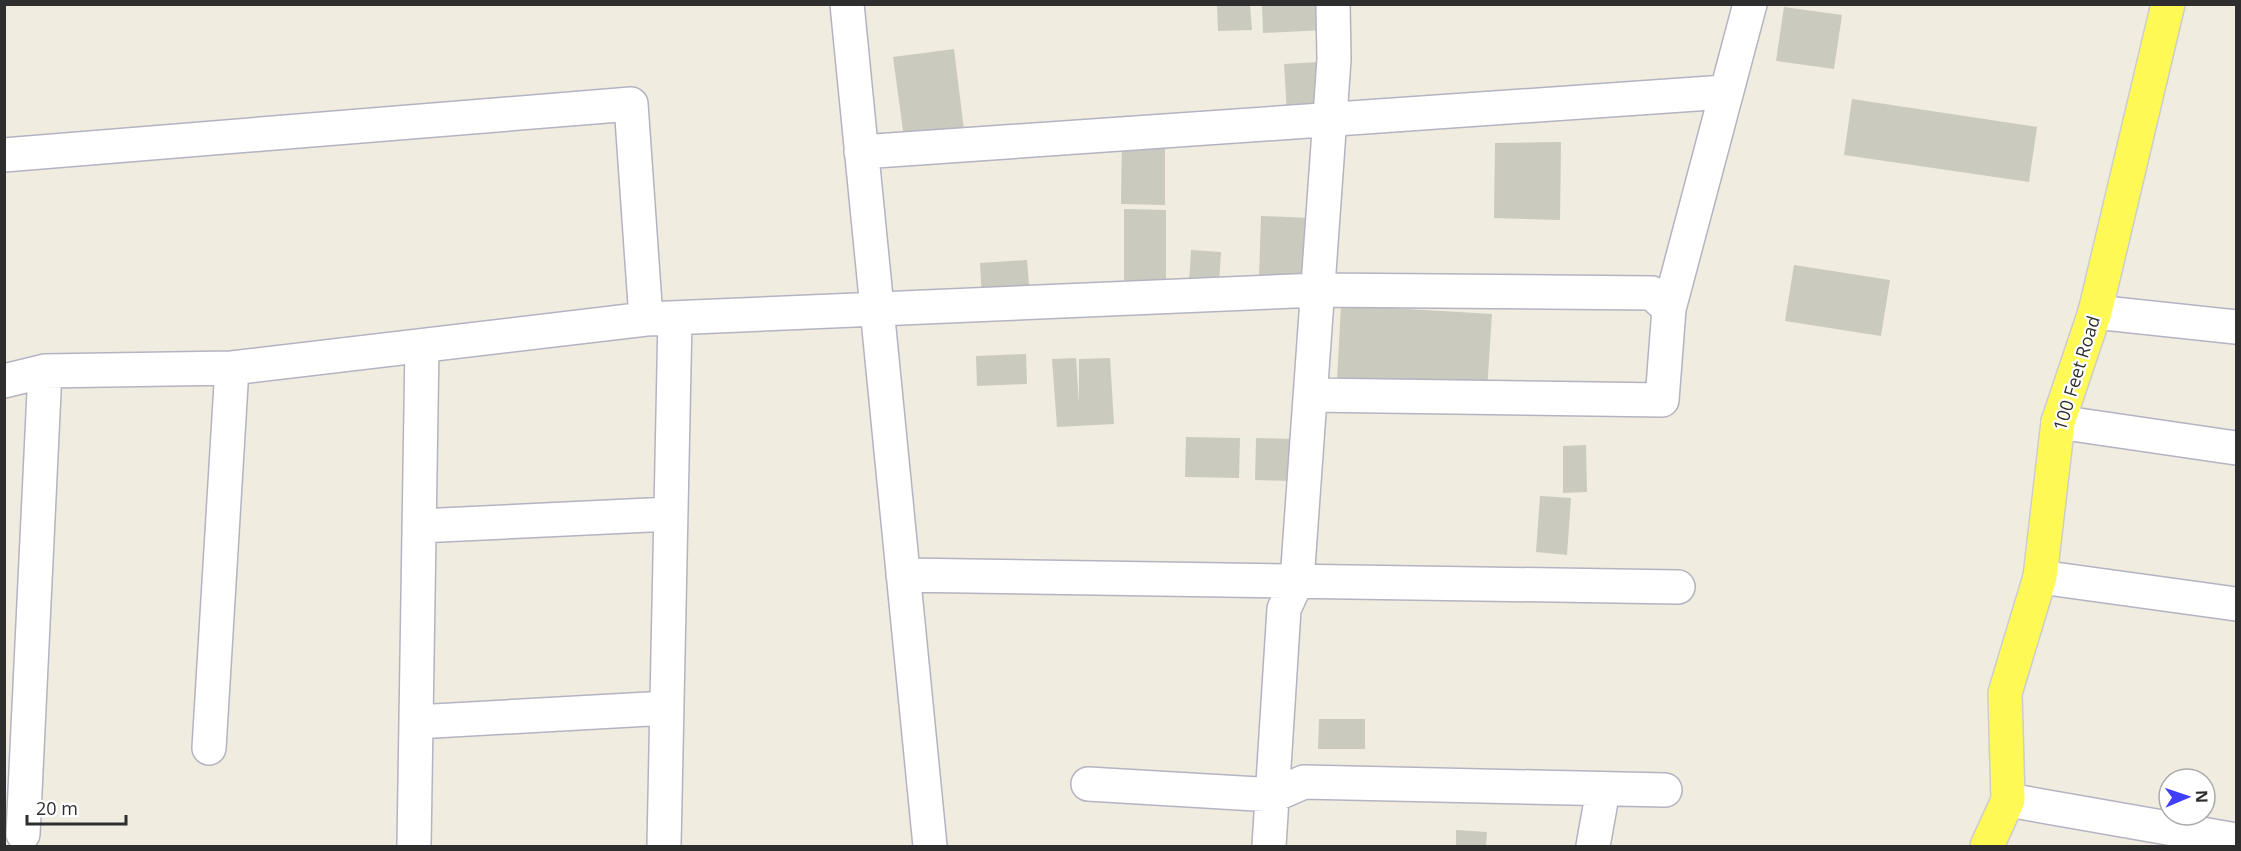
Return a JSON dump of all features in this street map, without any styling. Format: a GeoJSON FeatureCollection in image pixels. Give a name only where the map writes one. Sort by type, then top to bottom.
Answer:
{"type":"FeatureCollection","features":[{"type":"Feature","properties":{"kind":"main road","name":"100 Feet Road"},"geometry":{"type":"LineString","coordinates":[[1987,846],[2008,800],[2005,693],[2040,577],[2058,422],[2095,312],[2168,4]]}},
{"type":"Feature","properties":{"kind":"street"},"geometry":{"type":"LineString","coordinates":[[847,4],[930,846]]}},
{"type":"Feature","properties":{"kind":"street"},"geometry":{"type":"LineString","coordinates":[[1269,846],[1284,609],[1297,581],[1334,59],[1333,4]]}},
{"type":"Feature","properties":{"kind":"street"},"geometry":{"type":"LineString","coordinates":[[1311,395],[1662,400],[1670,309],[1725,92],[1750,4]]}},
{"type":"Feature","properties":{"kind":"street"},"geometry":{"type":"LineString","coordinates":[[861,152],[1330,117],[1725,92]]}},
{"type":"Feature","properties":{"kind":"street"},"geometry":{"type":"LineString","coordinates":[[4,155],[631,104],[660,319],[670,514],[664,846]]}},
{"type":"Feature","properties":{"kind":"street"},"geometry":{"type":"LineString","coordinates":[[4,381],[45,371],[232,368],[660,319],[1318,290],[1652,293],[1670,309]]}},
{"type":"Feature","properties":{"kind":"street"},"geometry":{"type":"LineString","coordinates":[[2095,312],[2236,327]]}},
{"type":"Feature","properties":{"kind":"street"},"geometry":{"type":"LineString","coordinates":[[414,846],[422,346]]}},
{"type":"Feature","properties":{"kind":"street"},"geometry":{"type":"LineString","coordinates":[[209,748],[232,368]]}},
{"type":"Feature","properties":{"kind":"street"},"geometry":{"type":"LineString","coordinates":[[23,834],[45,371]]}},
{"type":"Feature","properties":{"kind":"street"},"geometry":{"type":"LineString","coordinates":[[2058,422],[2236,448]]}},
{"type":"Feature","properties":{"kind":"street"},"geometry":{"type":"LineString","coordinates":[[419,526],[670,514]]}},
{"type":"Feature","properties":{"kind":"street"},"geometry":{"type":"LineString","coordinates":[[903,575],[1677,587]]}},
{"type":"Feature","properties":{"kind":"street"},"geometry":{"type":"LineString","coordinates":[[2040,577],[2236,604]]}},
{"type":"Feature","properties":{"kind":"street"},"geometry":{"type":"LineString","coordinates":[[416,722],[667,708]]}},
{"type":"Feature","properties":{"kind":"street"},"geometry":{"type":"LineString","coordinates":[[1088,784],[1274,795],[1304,782],[1665,790]]}},
{"type":"Feature","properties":{"kind":"street"},"geometry":{"type":"LineString","coordinates":[[1593,846],[1603,790]]}},
{"type":"Feature","properties":{"kind":"street"},"geometry":{"type":"LineString","coordinates":[[2008,800],[2236,840]]}},
{"type":"Feature","properties":{"kind":"building"},"geometry":{"type":"Polygon","coordinates":[[[1217,4],[1250,4],[1252,30],[1218,31],[1217,4]]]}},
{"type":"Feature","properties":{"kind":"building"},"geometry":{"type":"Polygon","coordinates":[[[1262,4],[1324,4],[1325,30],[1263,33],[1262,4]]]}},
{"type":"Feature","properties":{"kind":"building"},"geometry":{"type":"Polygon","coordinates":[[[1784,7],[1842,15],[1834,69],[1776,61],[1784,7]]]}},
{"type":"Feature","properties":{"kind":"building"},"geometry":{"type":"Polygon","coordinates":[[[954,49],[965,138],[905,145],[893,57],[954,49]]]}},
{"type":"Feature","properties":{"kind":"building"},"geometry":{"type":"Polygon","coordinates":[[[1319,62],[1321,111],[1287,114],[1284,64],[1319,62]]]}},
{"type":"Feature","properties":{"kind":"building"},"geometry":{"type":"Polygon","coordinates":[[[1852,99],[2037,127],[2029,182],[1844,155],[1852,99]]]}},
{"type":"Feature","properties":{"kind":"building"},"geometry":{"type":"Polygon","coordinates":[[[1122,137],[1165,137],[1165,205],[1121,204],[1122,137]]]}},
{"type":"Feature","properties":{"kind":"building"},"geometry":{"type":"Polygon","coordinates":[[[1561,142],[1560,220],[1494,218],[1495,143],[1561,142]]]}},
{"type":"Feature","properties":{"kind":"building"},"geometry":{"type":"Polygon","coordinates":[[[1124,209],[1166,210],[1166,290],[1124,290],[1124,209]]]}},
{"type":"Feature","properties":{"kind":"building"},"geometry":{"type":"Polygon","coordinates":[[[1261,216],[1311,218],[1310,279],[1259,278],[1261,216]]]}},
{"type":"Feature","properties":{"kind":"building"},"geometry":{"type":"Polygon","coordinates":[[[1191,250],[1221,252],[1219,284],[1189,283],[1191,250]]]}},
{"type":"Feature","properties":{"kind":"building"},"geometry":{"type":"Polygon","coordinates":[[[1027,260],[1030,297],[982,300],[980,263],[1027,260]]]}},
{"type":"Feature","properties":{"kind":"building"},"geometry":{"type":"Polygon","coordinates":[[[1794,265],[1890,280],[1881,336],[1785,321],[1794,265]]]}},
{"type":"Feature","properties":{"kind":"building"},"geometry":{"type":"Polygon","coordinates":[[[1341,305],[1492,314],[1487,390],[1337,381],[1341,305]]]}},
{"type":"Feature","properties":{"kind":"building"},"geometry":{"type":"Polygon","coordinates":[[[1026,354],[1027,384],[977,386],[976,356],[1026,354]]]}},
{"type":"Feature","properties":{"kind":"building"},"geometry":{"type":"Polygon","coordinates":[[[1076,358],[1079,404],[1079,359],[1110,358],[1114,424],[1057,427],[1052,359],[1076,358]]]}},
{"type":"Feature","properties":{"kind":"building"},"geometry":{"type":"Polygon","coordinates":[[[1186,437],[1240,438],[1239,478],[1185,477],[1186,437]]]}},
{"type":"Feature","properties":{"kind":"building"},"geometry":{"type":"Polygon","coordinates":[[[1256,438],[1294,439],[1293,481],[1255,480],[1256,438]]]}},
{"type":"Feature","properties":{"kind":"building"},"geometry":{"type":"Polygon","coordinates":[[[1586,445],[1587,492],[1563,493],[1563,446],[1586,445]]]}},
{"type":"Feature","properties":{"kind":"building"},"geometry":{"type":"Polygon","coordinates":[[[1540,496],[1571,498],[1567,555],[1536,552],[1540,496]]]}},
{"type":"Feature","properties":{"kind":"building"},"geometry":{"type":"Polygon","coordinates":[[[1319,719],[1365,719],[1365,749],[1318,749],[1319,719]]]}},
{"type":"Feature","properties":{"kind":"building"},"geometry":{"type":"Polygon","coordinates":[[[1456,830],[1487,832],[1486,846],[1456,846],[1456,830]]]}}]}
